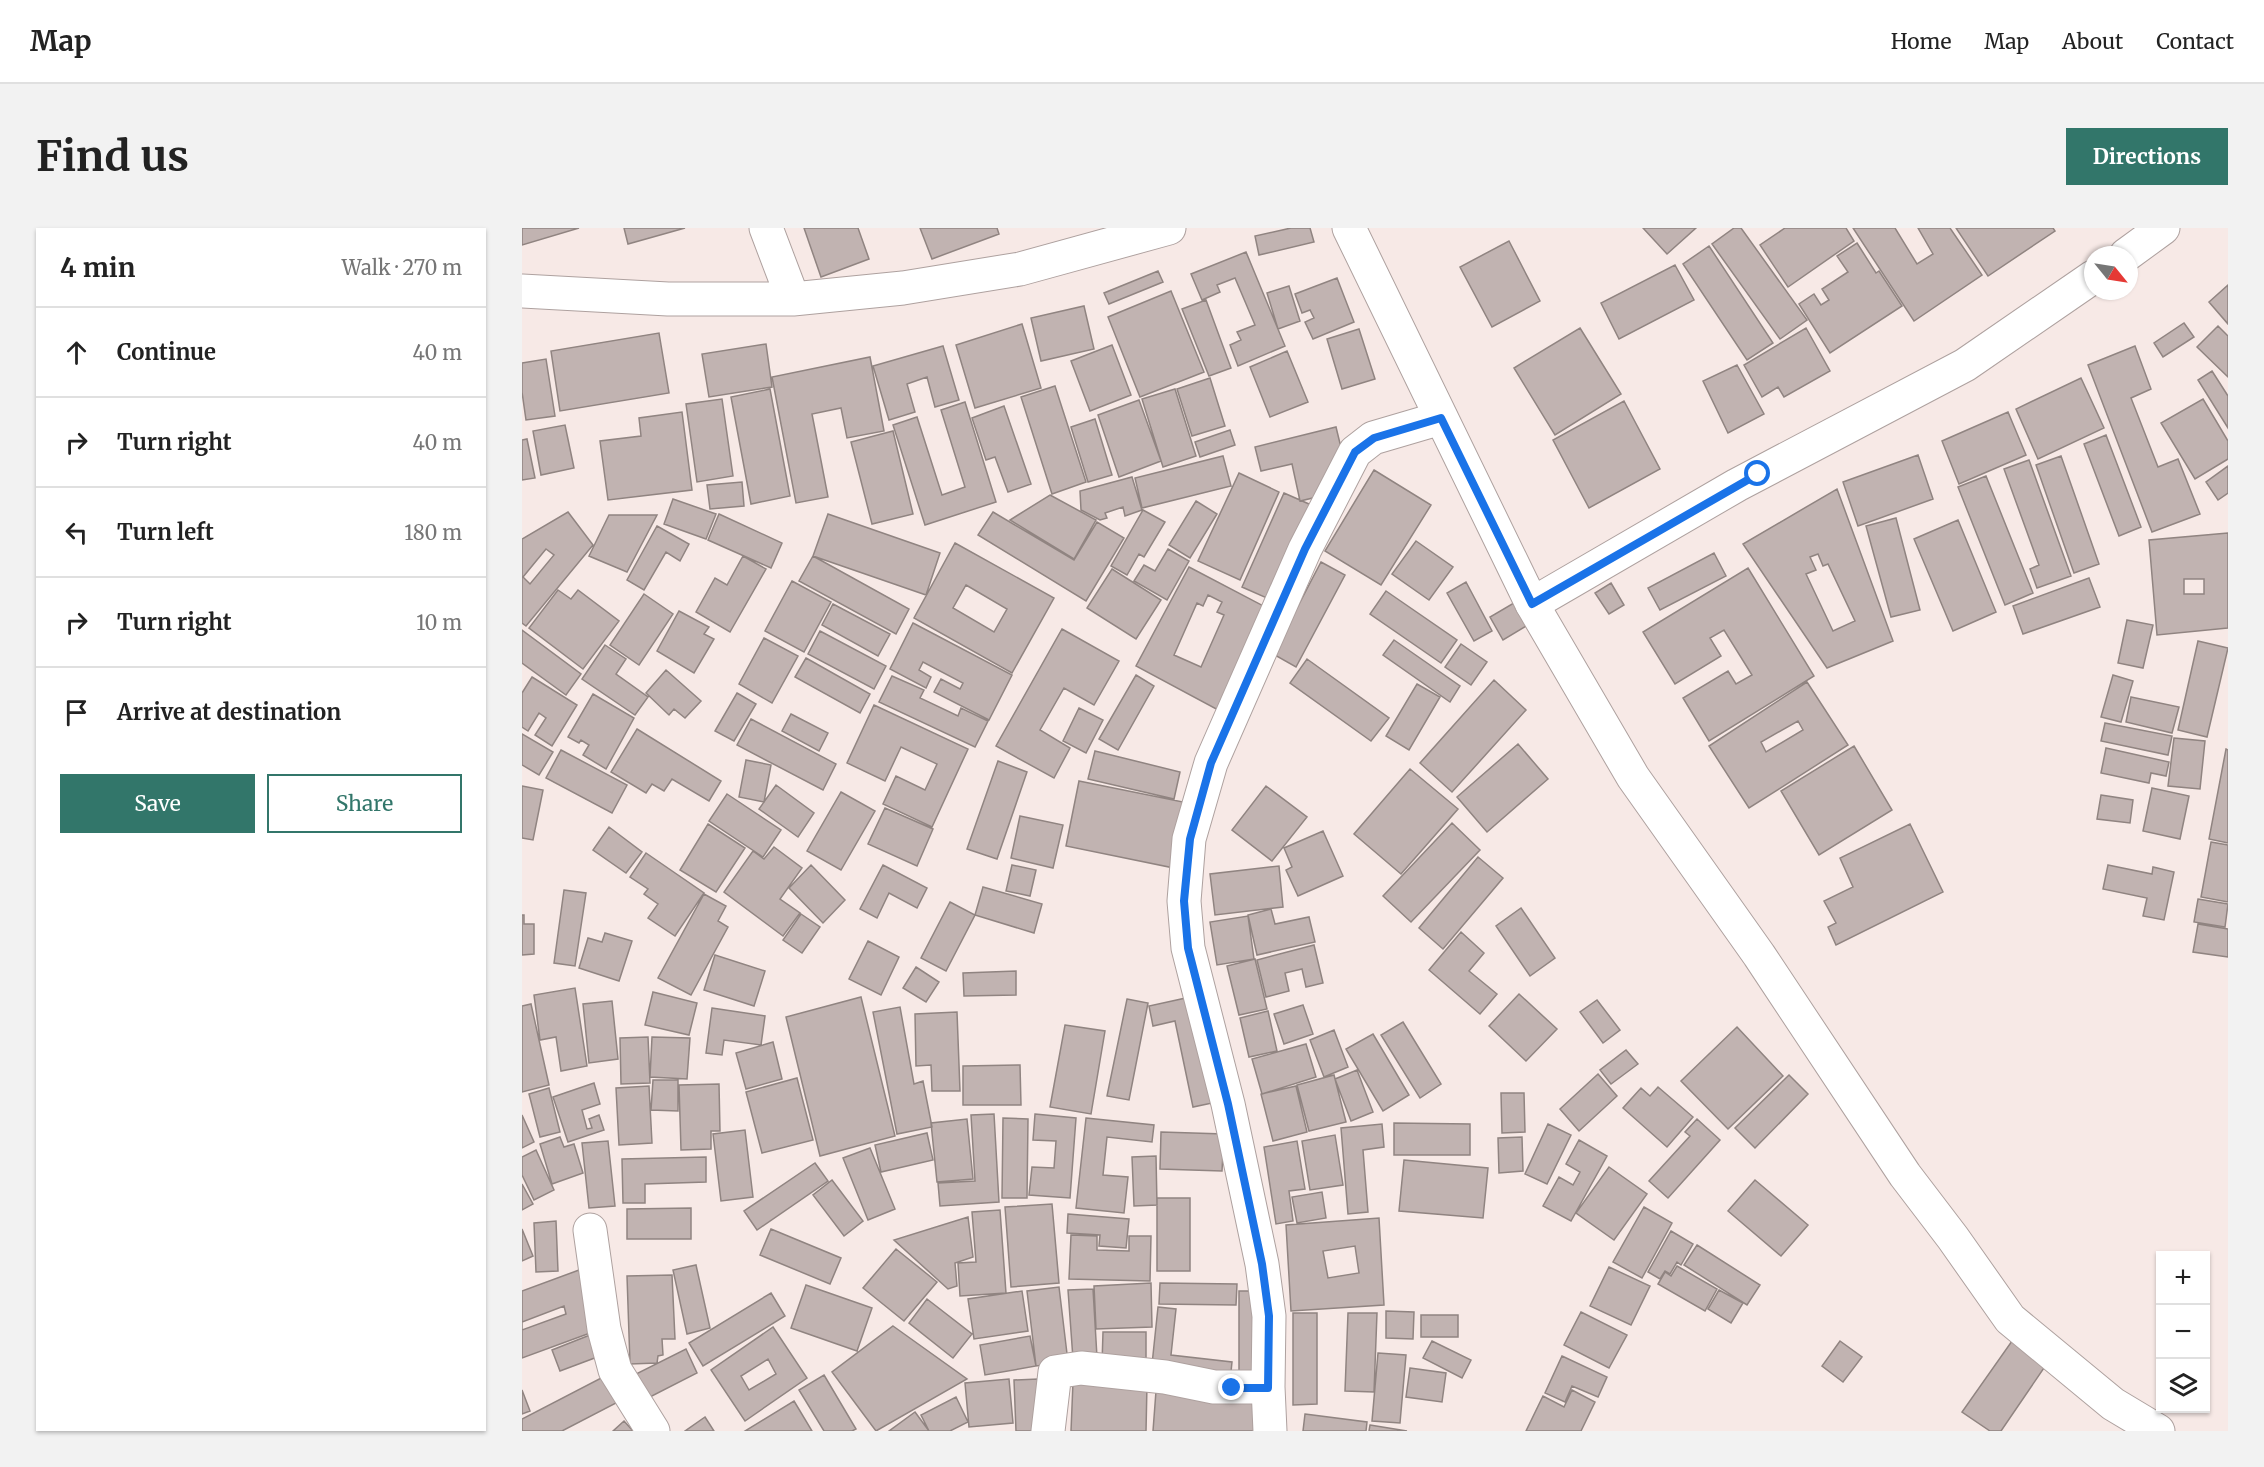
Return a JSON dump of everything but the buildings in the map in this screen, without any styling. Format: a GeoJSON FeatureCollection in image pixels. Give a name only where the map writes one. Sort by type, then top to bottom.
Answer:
{"type":"FeatureCollection","features":[{"type":"Feature","properties":{"kind":"street"},"geometry":{"type":"LineString","coordinates":[[765,228],[793,299]]}},
{"type":"Feature","properties":{"kind":"street"},"geometry":{"type":"LineString","coordinates":[[522,291],[668,299],[793,299],[903,288],[1020,269],[1169,228]]}},
{"type":"Feature","properties":{"kind":"street"},"geometry":{"type":"LineString","coordinates":[[1349,228],[1532,604],[1633,777],[1759,955],[1905,1175],[2010,1319],[2114,1404],[2158,1431]]}},
{"type":"Feature","properties":{"kind":"street"},"geometry":{"type":"LineString","coordinates":[[2138,246],[2163,228]]}},
{"type":"Feature","properties":{"kind":"street"},"geometry":{"type":"LineString","coordinates":[[1532,604],[1737,485],[1965,365],[2084,284]]}},
{"type":"Feature","properties":{"kind":"street"},"geometry":{"type":"LineString","coordinates":[[1270,1431],[1269,1316],[1262,1264],[1228,1104],[1188,948],[1184,901],[1190,839],[1211,763],[1305,549],[1355,452],[1374,438],[1441,418]]}},
{"type":"Feature","properties":{"kind":"street"},"geometry":{"type":"LineString","coordinates":[[590,1230],[603,1329],[615,1370],[653,1431]]}},
{"type":"Feature","properties":{"kind":"street"},"geometry":{"type":"LineString","coordinates":[[1048,1431],[1055,1372],[1081,1368],[1165,1377],[1214,1388],[1268,1388]]}},
{"type":"Feature","properties":{"kind":"route"},"geometry":{"type":"LineString","coordinates":[[1232,1388],[1268,1388],[1269,1316],[1262,1264],[1228,1104],[1188,948],[1184,901],[1190,839],[1211,763],[1305,549],[1355,452],[1374,438],[1441,418],[1532,604],[1758,474]]}}]}
